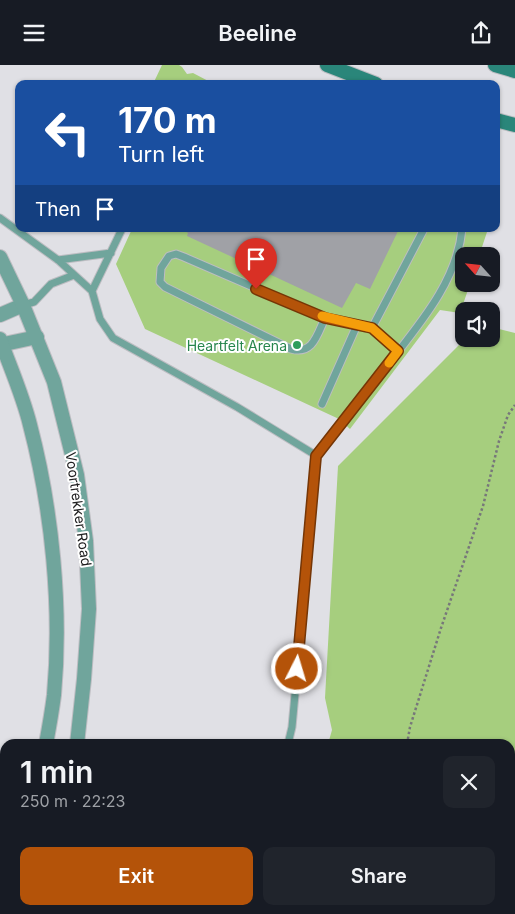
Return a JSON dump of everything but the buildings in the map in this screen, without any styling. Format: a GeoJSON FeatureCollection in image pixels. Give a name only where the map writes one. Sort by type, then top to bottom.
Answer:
{"type":"FeatureCollection","features":[{"type":"Feature","properties":{"kind":"main road"},"geometry":{"type":"LineString","coordinates":[[327,65],[366,80]]}},
{"type":"Feature","properties":{"kind":"main road"},"geometry":{"type":"LineString","coordinates":[[495,65],[515,71]]}},
{"type":"Feature","properties":{"kind":"main road"},"geometry":{"type":"LineString","coordinates":[[500,121],[515,125]]}},
{"type":"Feature","properties":{"kind":"street","name":"Voortrekker Road"},"geometry":{"type":"LineString","coordinates":[[0,257],[37,337],[54,382],[77,475],[86,541],[89,609],[78,739]]}},
{"type":"Feature","properties":{"kind":"street"},"geometry":{"type":"LineString","coordinates":[[0,315],[23,305]]}},
{"type":"Feature","properties":{"kind":"street"},"geometry":{"type":"LineString","coordinates":[[37,337],[1,343],[30,423],[42,473],[50,533],[55,591],[56,648],[54,695],[47,739]]}},
{"type":"Feature","properties":{"kind":"lane"},"geometry":{"type":"LineString","coordinates":[[0,218],[15,229]]}},
{"type":"Feature","properties":{"kind":"lane"},"geometry":{"type":"LineString","coordinates":[[19,232],[58,260],[92,291],[100,319],[113,338],[237,407],[316,456]]}},
{"type":"Feature","properties":{"kind":"lane"},"geometry":{"type":"LineString","coordinates":[[92,291],[121,232]]}},
{"type":"Feature","properties":{"kind":"lane"},"geometry":{"type":"LineString","coordinates":[[372,328],[422,232]]}},
{"type":"Feature","properties":{"kind":"lane"},"geometry":{"type":"LineString","coordinates":[[289,739],[292,727],[316,456],[398,351],[442,290],[459,246],[461,232]]}},
{"type":"Feature","properties":{"kind":"lane"},"geometry":{"type":"LineString","coordinates":[[58,260],[111,253]]}},
{"type":"Feature","properties":{"kind":"lane"},"geometry":{"type":"LineString","coordinates":[[325,318],[308,349],[300,351],[291,349],[165,287],[160,282],[162,268],[169,256],[176,254],[325,318],[372,328],[398,351]]}},
{"type":"Feature","properties":{"kind":"lane"},"geometry":{"type":"LineString","coordinates":[[23,305],[34,302],[51,284],[74,275]]}},
{"type":"Feature","properties":{"kind":"lane"},"geometry":{"type":"LineString","coordinates":[[322,404],[357,325]]}},
{"type":"Feature","properties":{"kind":"path"},"geometry":{"type":"LineString","coordinates":[[408,739],[441,628],[483,506],[498,441],[508,415],[515,405]]}},
{"type":"Feature","properties":{"kind":"green space"},"geometry":{"type":"Polygon","coordinates":[[[162,65],[179,65],[187,74],[193,73],[206,80],[155,80],[162,65]]]}},
{"type":"Feature","properties":{"kind":"green space","name":"Heartfelt Arena"},"geometry":{"type":"Polygon","coordinates":[[[131,232],[487,232],[482,247],[455,247],[455,293],[467,293],[464,302],[455,302],[455,312],[440,310],[350,429],[339,419],[145,329],[116,264],[131,232]]]}},
{"type":"Feature","properties":{"kind":"green space"},"geometry":{"type":"Polygon","coordinates":[[[500,329],[515,333],[515,739],[329,739],[332,730],[325,698],[338,466],[457,347],[500,347],[500,329]]]}},
{"type":"Feature","properties":{"kind":"slow traffic"},"geometry":{"type":"LineString","coordinates":[[322,316],[372,328],[398,351],[389,363]]}},
{"type":"Feature","properties":{"kind":"place","name":"Heartfelt Arena"},"geometry":{"type":"Point","coordinates":[297,345]}},
{"type":"Feature","properties":{"kind":"route"},"geometry":{"type":"LineString","coordinates":[[256,289],[325,318],[372,328],[398,351],[316,456],[297,669]]}}]}
